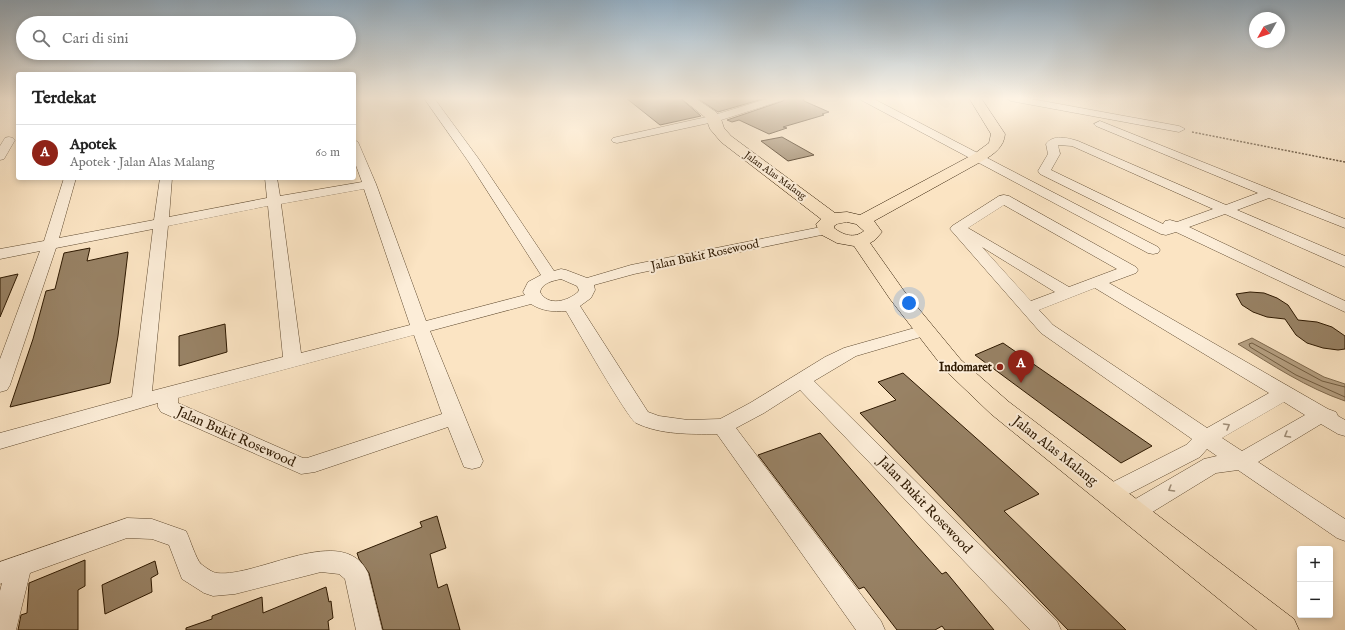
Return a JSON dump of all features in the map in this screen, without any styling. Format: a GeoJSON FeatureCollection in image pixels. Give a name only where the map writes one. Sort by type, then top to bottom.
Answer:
{"type":"FeatureCollection","features":[{"type":"Feature","properties":{"kind":"main road","name":"Jalan Alas Malang"},"geometry":{"type":"LineString","coordinates":[[717,127],[726,139],[829,224]]}},
{"type":"Feature","properties":{"kind":"main road"},"geometry":{"type":"LineString","coordinates":[[829,224],[847,217],[861,231],[994,146],[998,140],[998,134],[994,127]]}},
{"type":"Feature","properties":{"kind":"main road","name":"Jalan Alas Malang"},"geometry":{"type":"LineString","coordinates":[[861,231],[897,295],[953,365],[1000,408],[1282,630]]}},
{"type":"Feature","properties":{"kind":"street"},"geometry":{"type":"LineString","coordinates":[[450,127],[550,276]]}},
{"type":"Feature","properties":{"kind":"street"},"geometry":{"type":"LineString","coordinates":[[617,140],[673,127]]}},
{"type":"Feature","properties":{"kind":"street"},"geometry":{"type":"LineString","coordinates":[[922,127],[1153,250]]}},
{"type":"Feature","properties":{"kind":"street"},"geometry":{"type":"LineString","coordinates":[[1108,127],[1345,224]]}},
{"type":"Feature","properties":{"kind":"street"},"geometry":{"type":"LineString","coordinates":[[1171,127],[1180,129]]}},
{"type":"Feature","properties":{"kind":"street"},"geometry":{"type":"LineString","coordinates":[[0,156],[9,140]]}},
{"type":"Feature","properties":{"kind":"street"},"geometry":{"type":"LineString","coordinates":[[1345,262],[1074,143],[1056,141],[1052,144],[1054,154],[1046,166],[1345,307]]}},
{"type":"Feature","properties":{"kind":"street"},"geometry":{"type":"LineString","coordinates":[[356,149],[370,184],[453,418],[472,461]]}},
{"type":"Feature","properties":{"kind":"street"},"geometry":{"type":"LineString","coordinates":[[0,385],[50,244],[69,180]]}},
{"type":"Feature","properties":{"kind":"street"},"geometry":{"type":"LineString","coordinates":[[141,401],[166,180]]}},
{"type":"Feature","properties":{"kind":"street"},"geometry":{"type":"LineString","coordinates":[[271,180],[293,361]]}},
{"type":"Feature","properties":{"kind":"street"},"geometry":{"type":"LineString","coordinates":[[0,254],[162,222],[370,184]]}},
{"type":"Feature","properties":{"kind":"street"},"geometry":{"type":"LineString","coordinates":[[1176,227],[1270,193]]}},
{"type":"Feature","properties":{"kind":"street"},"geometry":{"type":"LineString","coordinates":[[1028,308],[1130,270],[1004,199],[957,229],[1028,308],[1047,329],[1240,462],[1345,531]]}},
{"type":"Feature","properties":{"kind":"street","name":"Jalan Bukit Rosewood"},"geometry":{"type":"LineString","coordinates":[[585,283],[631,270],[829,224]]}},
{"type":"Feature","properties":{"kind":"street"},"geometry":{"type":"LineString","coordinates":[[960,227],[1067,293]]}},
{"type":"Feature","properties":{"kind":"street"},"geometry":{"type":"LineString","coordinates":[[561,274],[579,278],[585,283],[587,288],[585,295],[579,300],[570,304],[559,306],[548,306],[539,303],[533,298],[531,292],[532,287],[550,276],[561,274]]}},
{"type":"Feature","properties":{"kind":"street"},"geometry":{"type":"LineString","coordinates":[[1096,282],[1345,429]]}},
{"type":"Feature","properties":{"kind":"street","name":"Jalan Bukit Rosewood"},"geometry":{"type":"LineString","coordinates":[[0,441],[141,401],[533,298]]}},
{"type":"Feature","properties":{"kind":"street"},"geometry":{"type":"LineString","coordinates":[[570,304],[641,417],[657,423],[688,427],[723,426],[757,408],[832,361],[850,352],[924,330]]}},
{"type":"Feature","properties":{"kind":"street","name":"Jalan Bukit Rosewood"},"geometry":{"type":"LineString","coordinates":[[802,380],[1048,630]]}},
{"type":"Feature","properties":{"kind":"street"},"geometry":{"type":"LineString","coordinates":[[1109,494],[1193,451],[1206,438],[1284,393]]}},
{"type":"Feature","properties":{"kind":"street","name":"Jalan Bukit Rosewood"},"geometry":{"type":"LineString","coordinates":[[168,394],[168,407],[301,466],[307,466],[453,418]]}},
{"type":"Feature","properties":{"kind":"street"},"geometry":{"type":"LineString","coordinates":[[1133,512],[1212,464],[1240,462],[1321,415],[1345,420]]}},
{"type":"Feature","properties":{"kind":"street"},"geometry":{"type":"LineString","coordinates":[[723,426],[872,630]]}},
{"type":"Feature","properties":{"kind":"street"},"geometry":{"type":"LineString","coordinates":[[3,630],[9,570],[127,528],[152,529],[178,538],[191,570],[213,585],[235,583],[321,561],[345,564],[356,573],[370,630]]}},
{"type":"Feature","properties":{"kind":"path"},"geometry":{"type":"LineString","coordinates":[[1180,129],[1345,162]]}},
{"type":"Feature","properties":{"kind":"water"},"geometry":{"type":"Polygon","coordinates":[[[1252,338],[1324,377],[1345,384],[1345,401],[1303,383],[1238,344],[1252,338]]]}},
{"type":"Feature","properties":{"kind":"building"},"geometry":{"type":"Polygon","coordinates":[[[755,127],[787,128],[769,134],[755,127]]]}},
{"type":"Feature","properties":{"kind":"building"},"geometry":{"type":"Polygon","coordinates":[[[782,137],[814,155],[788,161],[761,141],[782,137]]]}},
{"type":"Feature","properties":{"kind":"building"},"geometry":{"type":"Polygon","coordinates":[[[90,248],[87,261],[128,252],[118,336],[110,383],[10,407],[33,339],[46,291],[55,289],[64,253],[90,248]]]}},
{"type":"Feature","properties":{"kind":"building"},"geometry":{"type":"Polygon","coordinates":[[[18,274],[0,317],[0,278],[18,274]]]}},
{"type":"Feature","properties":{"kind":"building"},"geometry":{"type":"Polygon","coordinates":[[[1250,292],[1264,293],[1277,298],[1288,305],[1298,320],[1317,322],[1332,327],[1345,336],[1345,349],[1338,350],[1323,348],[1307,343],[1296,335],[1285,319],[1267,317],[1253,312],[1242,305],[1236,294],[1250,292]]]}},
{"type":"Feature","properties":{"kind":"building"},"geometry":{"type":"Polygon","coordinates":[[[225,324],[227,352],[179,366],[179,336],[225,324]]]}},
{"type":"Feature","properties":{"kind":"building"},"geometry":{"type":"Polygon","coordinates":[[[1003,343],[1152,446],[1121,463],[975,355],[1003,343]]]}},
{"type":"Feature","properties":{"kind":"building"},"geometry":{"type":"Polygon","coordinates":[[[903,373],[1039,494],[1004,511],[1126,630],[1068,630],[860,413],[896,400],[878,382],[903,373]]]}},
{"type":"Feature","properties":{"kind":"building"},"geometry":{"type":"Polygon","coordinates":[[[820,433],[942,574],[946,572],[994,630],[945,630],[942,626],[935,630],[897,630],[864,587],[859,589],[758,455],[820,433]]]}},
{"type":"Feature","properties":{"kind":"building"},"geometry":{"type":"Polygon","coordinates":[[[437,516],[446,548],[430,554],[438,588],[447,584],[460,630],[383,630],[369,573],[359,559],[357,553],[422,527],[420,522],[437,516]]]}},
{"type":"Feature","properties":{"kind":"building"},"geometry":{"type":"Polygon","coordinates":[[[85,560],[85,586],[78,590],[78,630],[18,630],[21,615],[27,613],[29,583],[85,560]]]}},
{"type":"Feature","properties":{"kind":"building"},"geometry":{"type":"Polygon","coordinates":[[[155,561],[158,574],[151,578],[152,592],[105,614],[102,585],[155,561]]]}},
{"type":"Feature","properties":{"kind":"building"},"geometry":{"type":"Polygon","coordinates":[[[326,587],[329,602],[331,601],[333,618],[328,621],[329,630],[186,630],[186,628],[212,619],[212,616],[262,597],[263,613],[326,587]]]}},
{"type":"Feature","properties":{"kind":"place","name":"Indomaret"},"geometry":{"type":"Point","coordinates":[1000,367]}},
{"type":"Feature","properties":{"kind":"place","name":"Apotek"},"geometry":{"type":"Point","coordinates":[1021,383]}}]}
